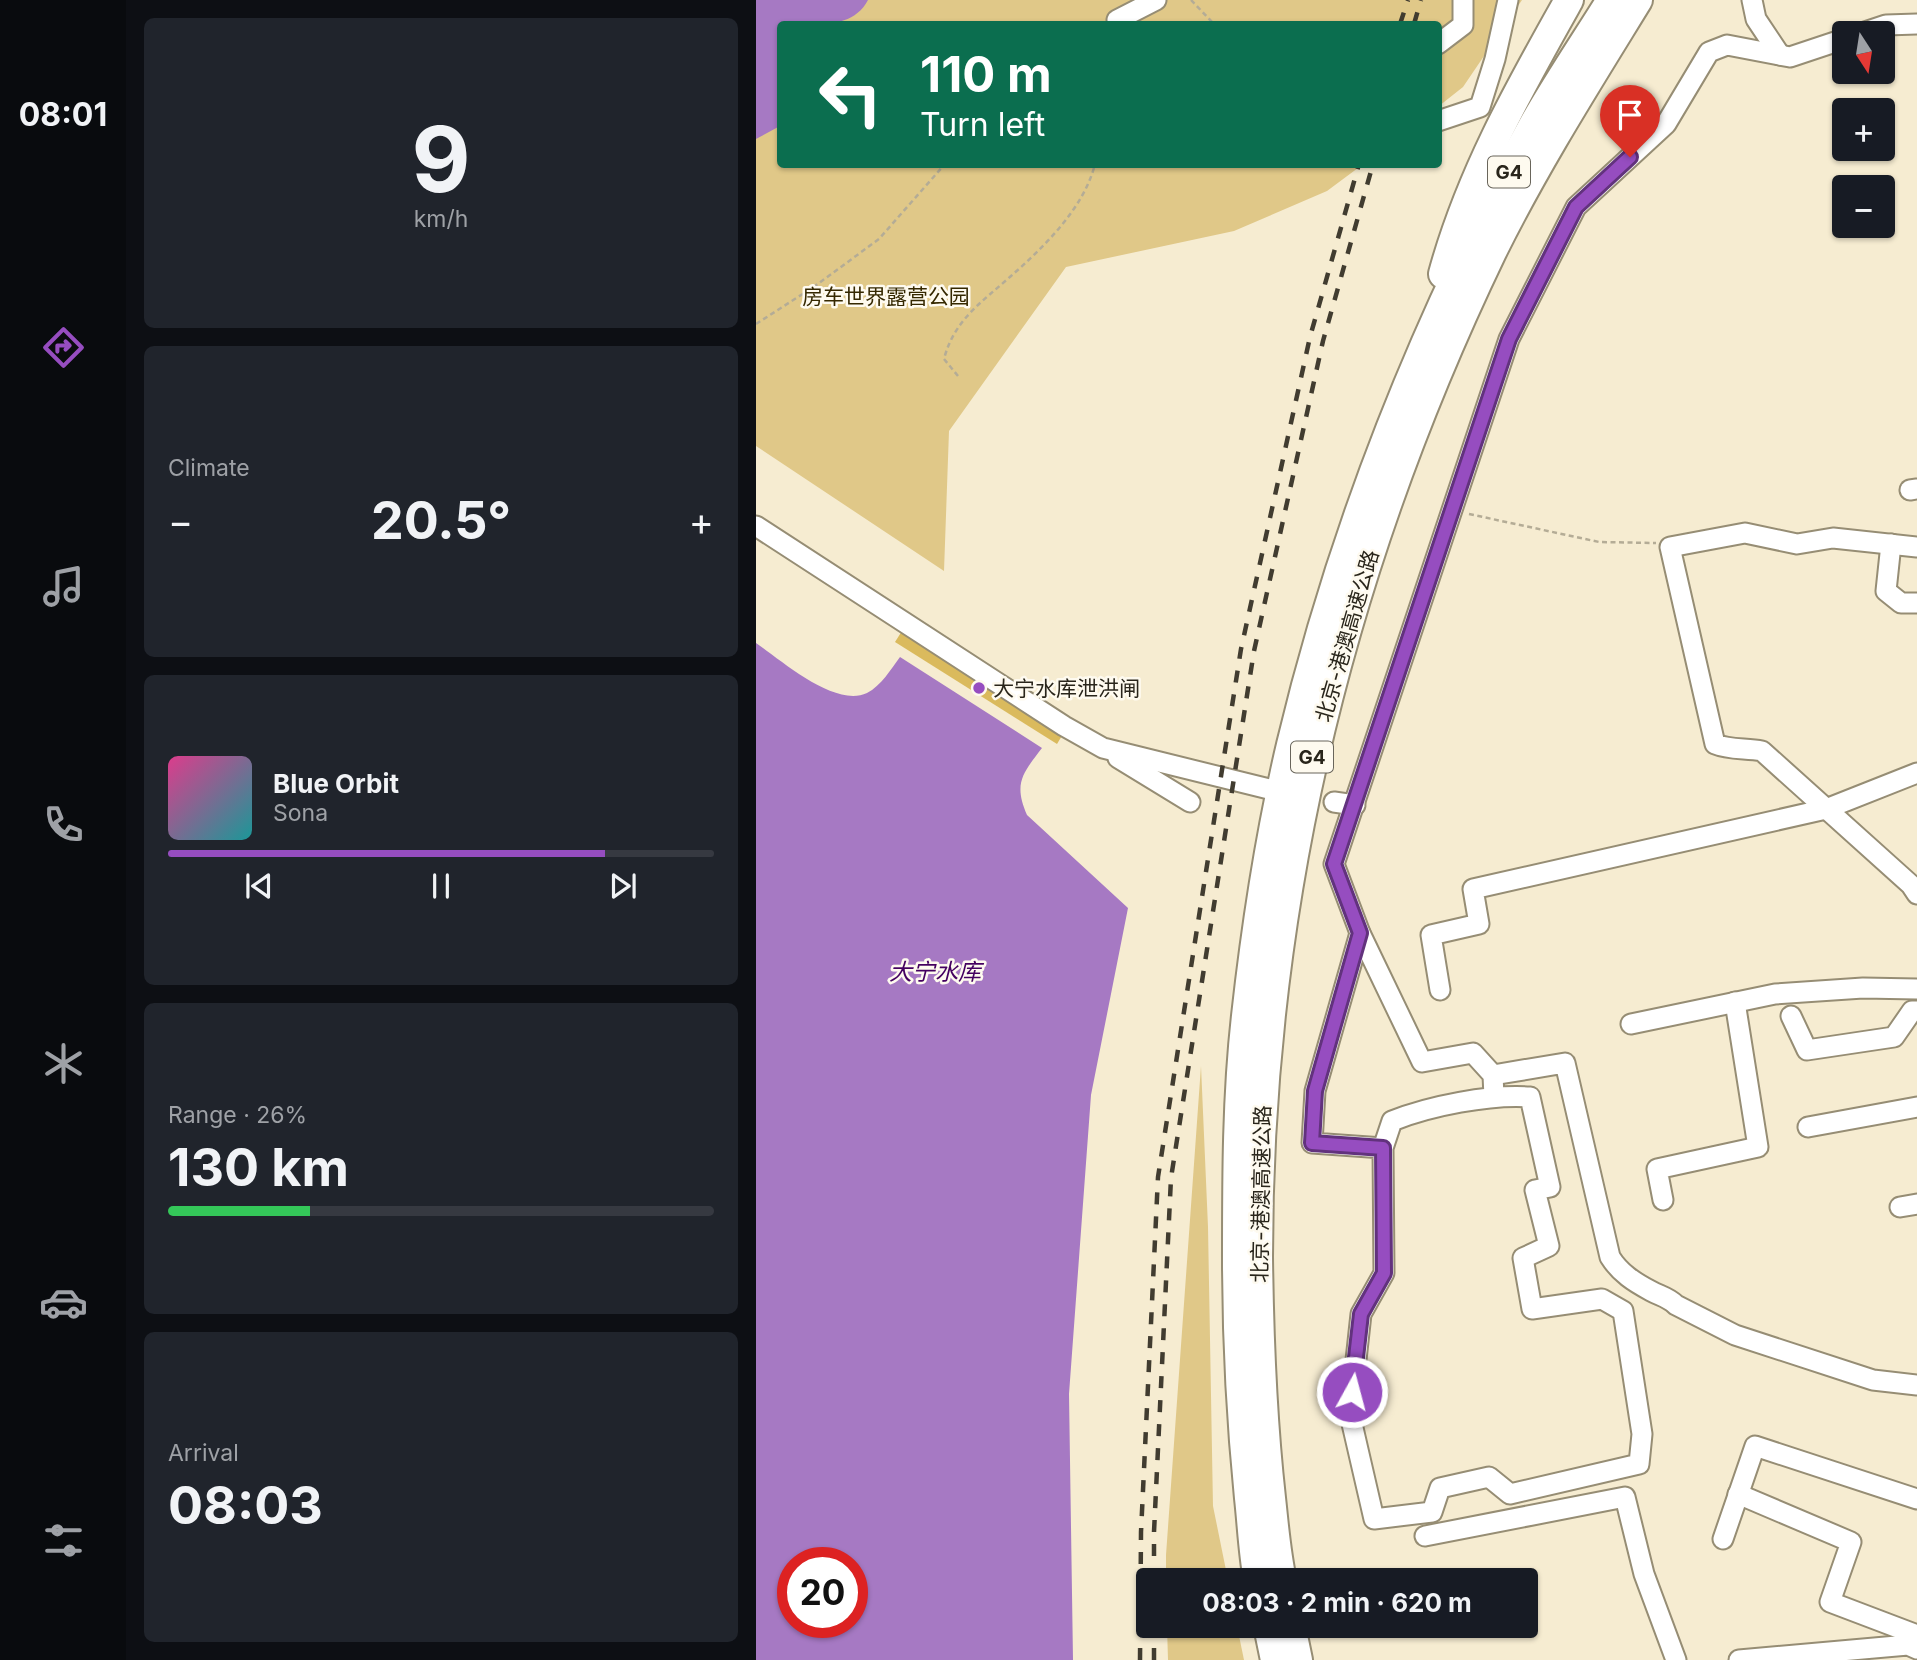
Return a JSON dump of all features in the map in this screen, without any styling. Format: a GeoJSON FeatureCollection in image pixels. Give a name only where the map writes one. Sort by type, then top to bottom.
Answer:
{"type":"FeatureCollection","features":[{"type":"Feature","properties":{"kind":"highway"},"geometry":{"type":"LineString","coordinates":[[1422,351],[1454,233],[1479,170],[1506,112],[1569,0]]}},
{"type":"Feature","properties":{"kind":"highway","name":"北京-港澳高速公路"},"geometry":{"type":"LineString","coordinates":[[1257,1568],[1243,1438],[1237,1316],[1237,1167],[1248,1005],[1265,884],[1291,747],[1328,609],[1375,470],[1422,351],[1475,237],[1533,125],[1611,0]]}},
{"type":"Feature","properties":{"kind":"highway","name":"北京-港澳高速公路"},"geometry":{"type":"LineString","coordinates":[[1281,1568],[1264,1435],[1258,1313],[1258,1167],[1269,1020],[1285,900],[1314,751],[1349,617],[1395,483],[1443,360],[1493,250],[1553,138],[1638,0]]}},
{"type":"Feature","properties":{"kind":"highway"},"geometry":{"type":"LineString","coordinates":[[1270,1638],[1275,1660]]}},
{"type":"Feature","properties":{"kind":"highway"},"geometry":{"type":"LineString","coordinates":[[1293,1638],[1298,1660]]}},
{"type":"Feature","properties":{"kind":"street"},"geometry":{"type":"LineString","coordinates":[[1117,20],[1156,0]]}},
{"type":"Feature","properties":{"kind":"street"},"geometry":{"type":"LineString","coordinates":[[1442,41],[1463,25],[1463,0]]}},
{"type":"Feature","properties":{"kind":"street"},"geometry":{"type":"LineString","coordinates":[[1442,120],[1480,107],[1495,59],[1508,0]]}},
{"type":"Feature","properties":{"kind":"street"},"geometry":{"type":"LineString","coordinates":[[1752,0],[1756,19],[1780,55]]}},
{"type":"Feature","properties":{"kind":"street"},"geometry":{"type":"LineString","coordinates":[[1895,25],[1917,24]]}},
{"type":"Feature","properties":{"kind":"street"},"geometry":{"type":"LineString","coordinates":[[1494,1097],[1493,1074],[1473,1053],[1422,1062],[1360,933],[1334,864],[1509,339],[1576,207],[1666,124],[1709,52],[1727,45],[1790,57],[1832,43]]}},
{"type":"Feature","properties":{"kind":"street"},"geometry":{"type":"LineString","coordinates":[[756,526],[1063,726],[1190,802]]}},
{"type":"Feature","properties":{"kind":"street"},"geometry":{"type":"LineString","coordinates":[[1914,889],[1762,751],[1742,747],[1725,748],[1715,744],[1670,547],[1745,533],[1797,544],[1833,538],[1917,547]]}},
{"type":"Feature","properties":{"kind":"street"},"geometry":{"type":"LineString","coordinates":[[1891,544],[1886,591],[1901,603],[1917,603]]}},
{"type":"Feature","properties":{"kind":"street"},"geometry":{"type":"LineString","coordinates":[[1102,748],[1269,789]]}},
{"type":"Feature","properties":{"kind":"street"},"geometry":{"type":"LineString","coordinates":[[1440,990],[1431,935],[1479,924],[1472,889],[1826,809],[1917,773]]}},
{"type":"Feature","properties":{"kind":"street"},"geometry":{"type":"LineString","coordinates":[[1334,802],[1355,805]]}},
{"type":"Feature","properties":{"kind":"street"},"geometry":{"type":"LineString","coordinates":[[1360,933],[1315,1091],[1312,1143],[1383,1148]]}},
{"type":"Feature","properties":{"kind":"street"},"geometry":{"type":"LineString","coordinates":[[1631,1024],[1775,994],[1850,988],[1917,989]]}},
{"type":"Feature","properties":{"kind":"street"},"geometry":{"type":"LineString","coordinates":[[1662,1200],[1657,1169],[1758,1147],[1735,1002]]}},
{"type":"Feature","properties":{"kind":"street"},"geometry":{"type":"LineString","coordinates":[[1791,1016],[1807,1050],[1894,1037],[1912,1011],[1917,1011]]}},
{"type":"Feature","properties":{"kind":"street"},"geometry":{"type":"LineString","coordinates":[[1493,1074],[1565,1063],[1596,1204],[1610,1257],[1619,1271],[1652,1292],[1670,1298],[1676,1305],[1735,1335],[1873,1380],[1917,1385]]}},
{"type":"Feature","properties":{"kind":"street"},"geometry":{"type":"LineString","coordinates":[[1505,1095],[1530,1097],[1550,1187],[1535,1190],[1549,1246],[1523,1258],[1532,1309],[1602,1298],[1623,1311],[1642,1434],[1639,1464],[1510,1494],[1489,1477],[1440,1488],[1432,1512],[1374,1519],[1350,1415],[1361,1314],[1384,1273],[1383,1148],[1392,1121],[1409,1114],[1505,1095]]}},
{"type":"Feature","properties":{"kind":"street"},"geometry":{"type":"LineString","coordinates":[[1808,1127],[1917,1107]]}},
{"type":"Feature","properties":{"kind":"street"},"geometry":{"type":"LineString","coordinates":[[1723,1539],[1755,1446],[1917,1499]]}},
{"type":"Feature","properties":{"kind":"street"},"geometry":{"type":"LineString","coordinates":[[1738,1494],[1852,1542],[1830,1602],[1917,1635]]}},
{"type":"Feature","properties":{"kind":"street"},"geometry":{"type":"LineString","coordinates":[[1425,1536],[1625,1497],[1644,1574],[1676,1660]]}},
{"type":"Feature","properties":{"kind":"street"},"geometry":{"type":"LineString","coordinates":[[1739,1660],[1908,1645],[1917,1649]]}},
{"type":"Feature","properties":{"kind":"path"},"geometry":{"type":"LineString","coordinates":[[1191,0],[1211,21]]}},
{"type":"Feature","properties":{"kind":"path"},"geometry":{"type":"LineString","coordinates":[[756,324],[815,286],[879,239],[941,168]]}},
{"type":"Feature","properties":{"kind":"path"},"geometry":{"type":"LineString","coordinates":[[958,376],[944,359],[949,340],[967,315],[1059,229],[1083,191],[1093,168]]}},
{"type":"Feature","properties":{"kind":"path"},"geometry":{"type":"LineString","coordinates":[[1452,512],[1492,518],[1599,542],[1659,543],[1670,547]]}},
{"type":"Feature","properties":{"kind":"green space","name":"房车世界露营公园"},"geometry":{"type":"Polygon","coordinates":[[[756,0],[1522,0],[1463,87],[1442,104],[1442,21],[777,21],[777,168],[1358,168],[1327,191],[1234,231],[1066,267],[949,431],[944,571],[756,446],[756,0]]]}},
{"type":"Feature","properties":{"kind":"green space"},"geometry":{"type":"Polygon","coordinates":[[[1201,1066],[1208,1227],[1213,1506],[1226,1568],[1166,1568],[1201,1066]]]}},
{"type":"Feature","properties":{"kind":"green space"},"geometry":{"type":"Polygon","coordinates":[[[1167,1638],[1239,1638],[1244,1660],[1168,1660],[1167,1638]]]}},
{"type":"Feature","properties":{"kind":"water"},"geometry":{"type":"Polygon","coordinates":[[[756,0],[868,0],[852,17],[841,21],[777,21],[777,128],[756,139],[756,0]]]}},
{"type":"Feature","properties":{"kind":"water","name":"大宁水库"},"geometry":{"type":"Polygon","coordinates":[[[756,643],[794,671],[825,689],[854,696],[867,693],[877,686],[900,657],[1042,748],[1022,779],[1021,795],[1027,815],[1128,908],[1091,1095],[1069,1394],[1073,1660],[756,1660],[756,643]]]}},
{"type":"Feature","properties":{"kind":"building","name":"大宁水库泄洪闸"},"geometry":{"type":"Polygon","coordinates":[[[902,631],[1063,734],[1057,744],[895,642],[902,631]]]}},
{"type":"Feature","properties":{"kind":"railway"},"geometry":{"type":"LineString","coordinates":[[1401,21],[1408,0]]}},
{"type":"Feature","properties":{"kind":"railway"},"geometry":{"type":"LineString","coordinates":[[1415,21],[1421,0]]}},
{"type":"Feature","properties":{"kind":"railway"},"geometry":{"type":"LineString","coordinates":[[1140,1660],[1141,1532],[1158,1177],[1241,649],[1310,337],[1358,168]]}},
{"type":"Feature","properties":{"kind":"railway"},"geometry":{"type":"LineString","coordinates":[[1154,1568],[1171,1178],[1254,651],[1323,341],[1372,168]]}},
{"type":"Feature","properties":{"kind":"railway"},"geometry":{"type":"LineString","coordinates":[[1154,1638],[1154,1660]]}},
{"type":"Feature","properties":{"kind":"place","name":"大宁水库泄洪闸"},"geometry":{"type":"Point","coordinates":[979,688]}},
{"type":"Feature","properties":{"kind":"route"},"geometry":{"type":"LineString","coordinates":[[1352,1392],[1361,1314],[1384,1273],[1383,1148],[1312,1143],[1315,1091],[1360,933],[1334,864],[1509,339],[1576,207],[1630,157]]}}]}
